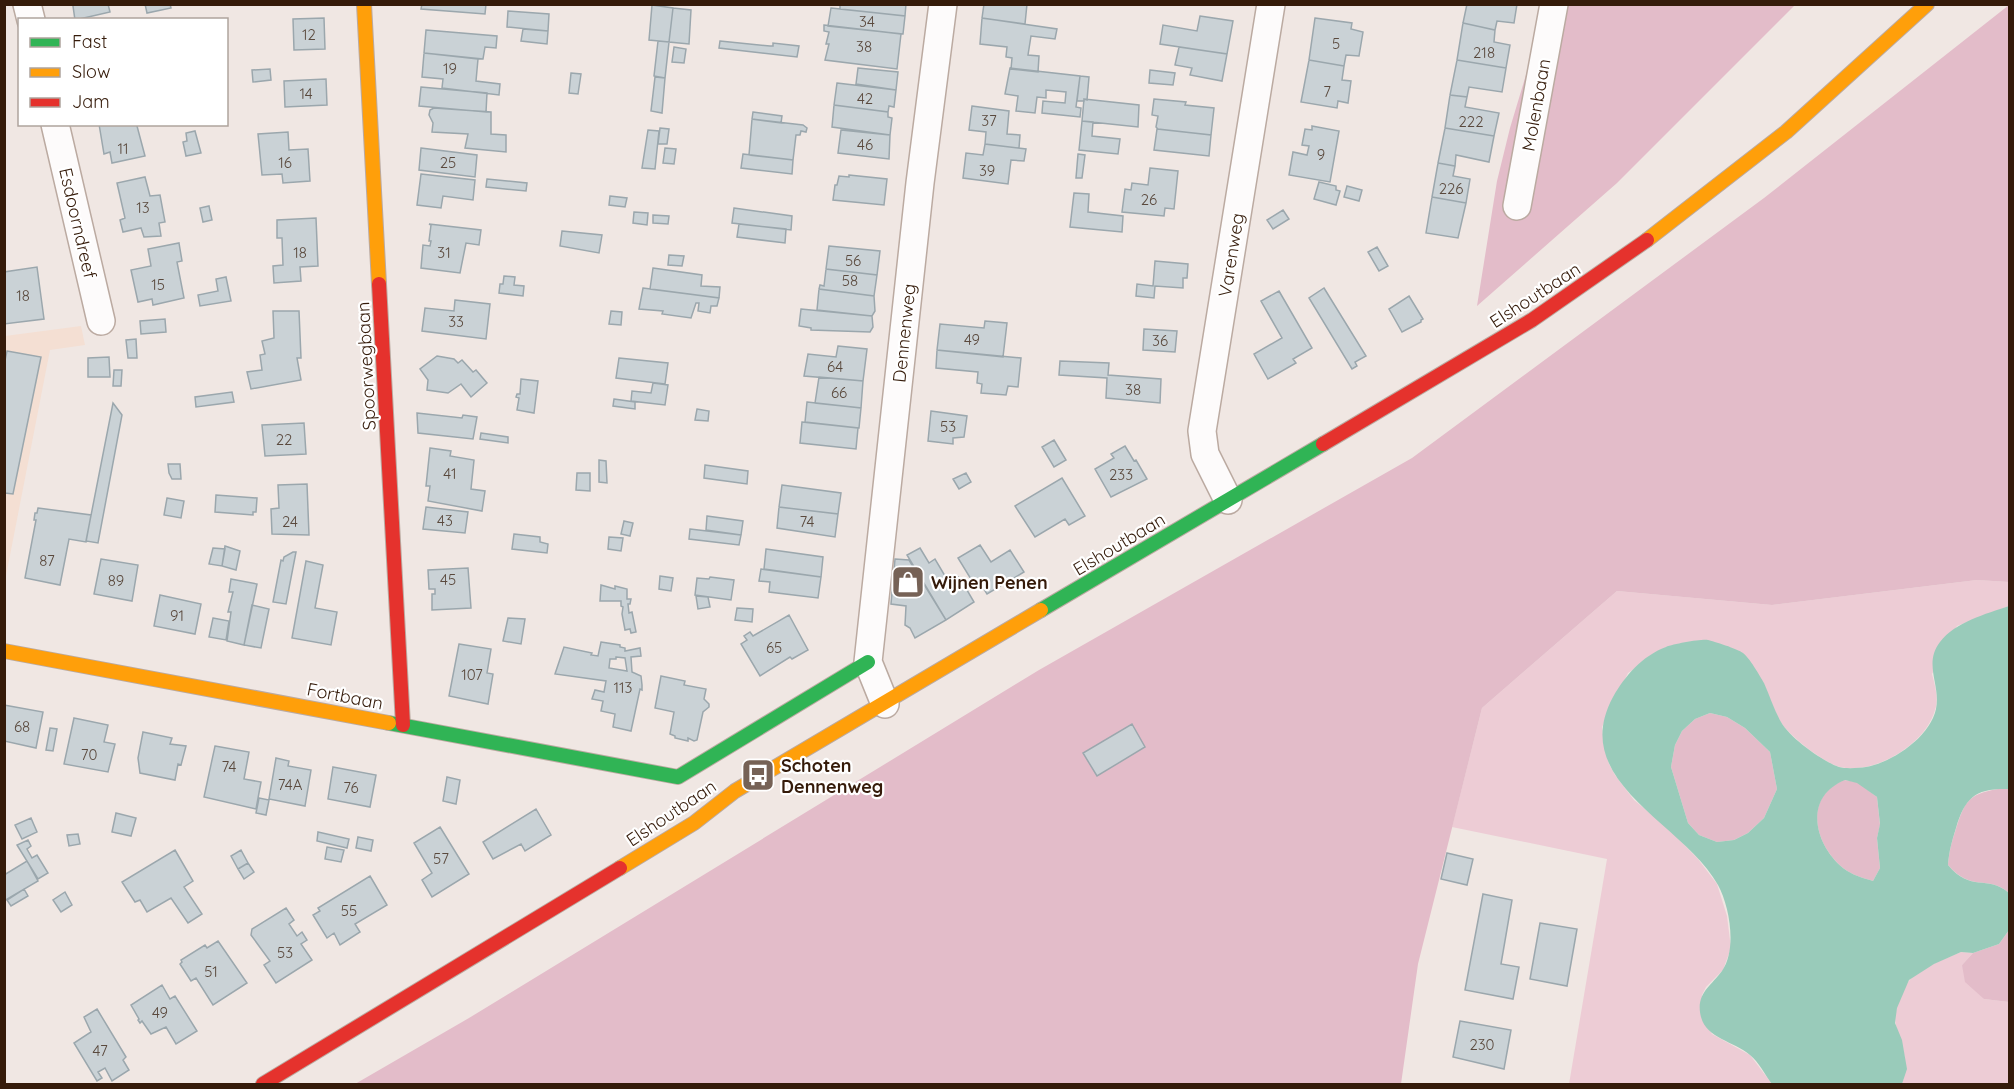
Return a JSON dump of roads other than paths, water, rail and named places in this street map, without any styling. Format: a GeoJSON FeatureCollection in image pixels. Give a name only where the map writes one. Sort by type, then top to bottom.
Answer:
{"type":"FeatureCollection","features":[{"type":"Feature","properties":{"kind":"main road","name":"Spoorwegbaan"},"geometry":{"type":"LineString","coordinates":[[364,4],[404,725]]}},
{"type":"Feature","properties":{"kind":"main road","name":"Elshoutbaan"},"geometry":{"type":"LineString","coordinates":[[263,1084],[694,823],[735,791],[1532,320],[1589,282],[1695,205],[1775,142],[1853,75],[1927,4]]}},
{"type":"Feature","properties":{"kind":"main road","name":"Fortbaan"},"geometry":{"type":"LineString","coordinates":[[4,651],[678,777],[868,662]]}},
{"type":"Feature","properties":{"kind":"street","name":"Dennenweg"},"geometry":{"type":"LineString","coordinates":[[868,662],[920,183],[942,4]]}},
{"type":"Feature","properties":{"kind":"street","name":"Varenweg"},"geometry":{"type":"LineString","coordinates":[[1228,500],[1205,454],[1202,431],[1271,4]]}},
{"type":"Feature","properties":{"kind":"street","name":"Molenbaan"},"geometry":{"type":"LineString","coordinates":[[1517,206],[1554,4]]}},
{"type":"Feature","properties":{"kind":"street","name":"Esdoorndreef"},"geometry":{"type":"LineString","coordinates":[[56,126],[101,321]]}},
{"type":"Feature","properties":{"kind":"street"},"geometry":{"type":"LineString","coordinates":[[868,662],[885,704]]}},
{"type":"Feature","properties":{"kind":"place","name":"Wijnen Penen"},"geometry":{"type":"Point","coordinates":[908,582]}},
{"type":"Feature","properties":{"kind":"place","name":"Schoten Dennenweg"},"geometry":{"type":"Point","coordinates":[758,775]}}]}
